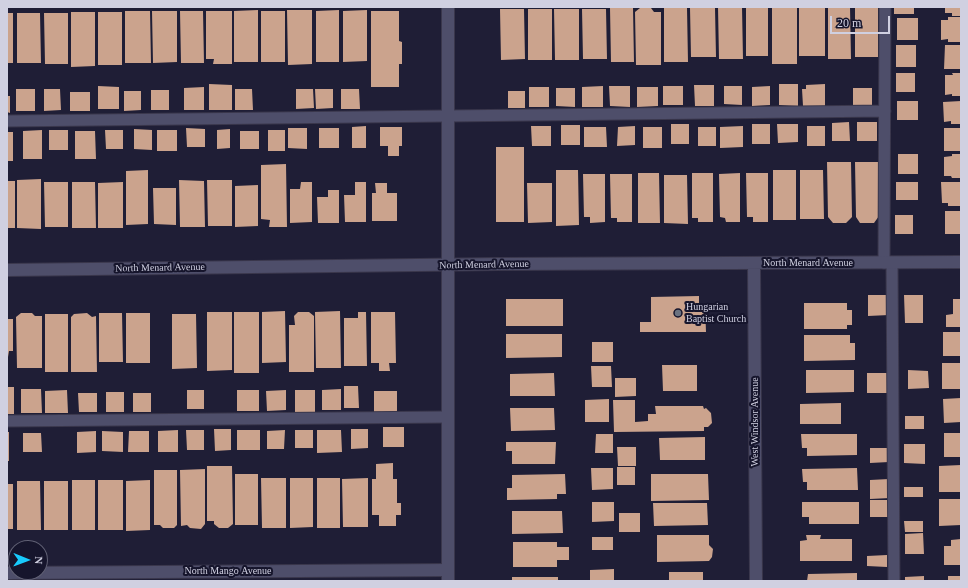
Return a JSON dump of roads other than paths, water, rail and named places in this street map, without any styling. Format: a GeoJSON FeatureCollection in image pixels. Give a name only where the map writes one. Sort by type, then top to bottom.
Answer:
{"type":"FeatureCollection","features":[{"type":"Feature","properties":{"kind":"street"},"geometry":{"type":"LineString","coordinates":[[448,7],[448,575]]}},
{"type":"Feature","properties":{"kind":"street","name":"North Menard Avenue"},"geometry":{"type":"LineString","coordinates":[[7,270],[448,266],[507,264],[961,262]]}},
{"type":"Feature","properties":{"kind":"street","name":"West Windsor Avenue"},"geometry":{"type":"LineString","coordinates":[[754,264],[756,581]]}},
{"type":"Feature","properties":{"kind":"street","name":"North Mango Avenue"},"geometry":{"type":"LineString","coordinates":[[7,573],[448,575]]}},
{"type":"Feature","properties":{"kind":"lane"},"geometry":{"type":"LineString","coordinates":[[885,7],[885,110],[894,581]]}},
{"type":"Feature","properties":{"kind":"lane"},"geometry":{"type":"LineString","coordinates":[[7,121],[885,110]]}},
{"type":"Feature","properties":{"kind":"lane"},"geometry":{"type":"LineString","coordinates":[[7,421],[448,417]]}},
{"type":"Feature","properties":{"kind":"place","name":"Hungarian Baptist Church"},"geometry":{"type":"Point","coordinates":[678,313]}}]}
